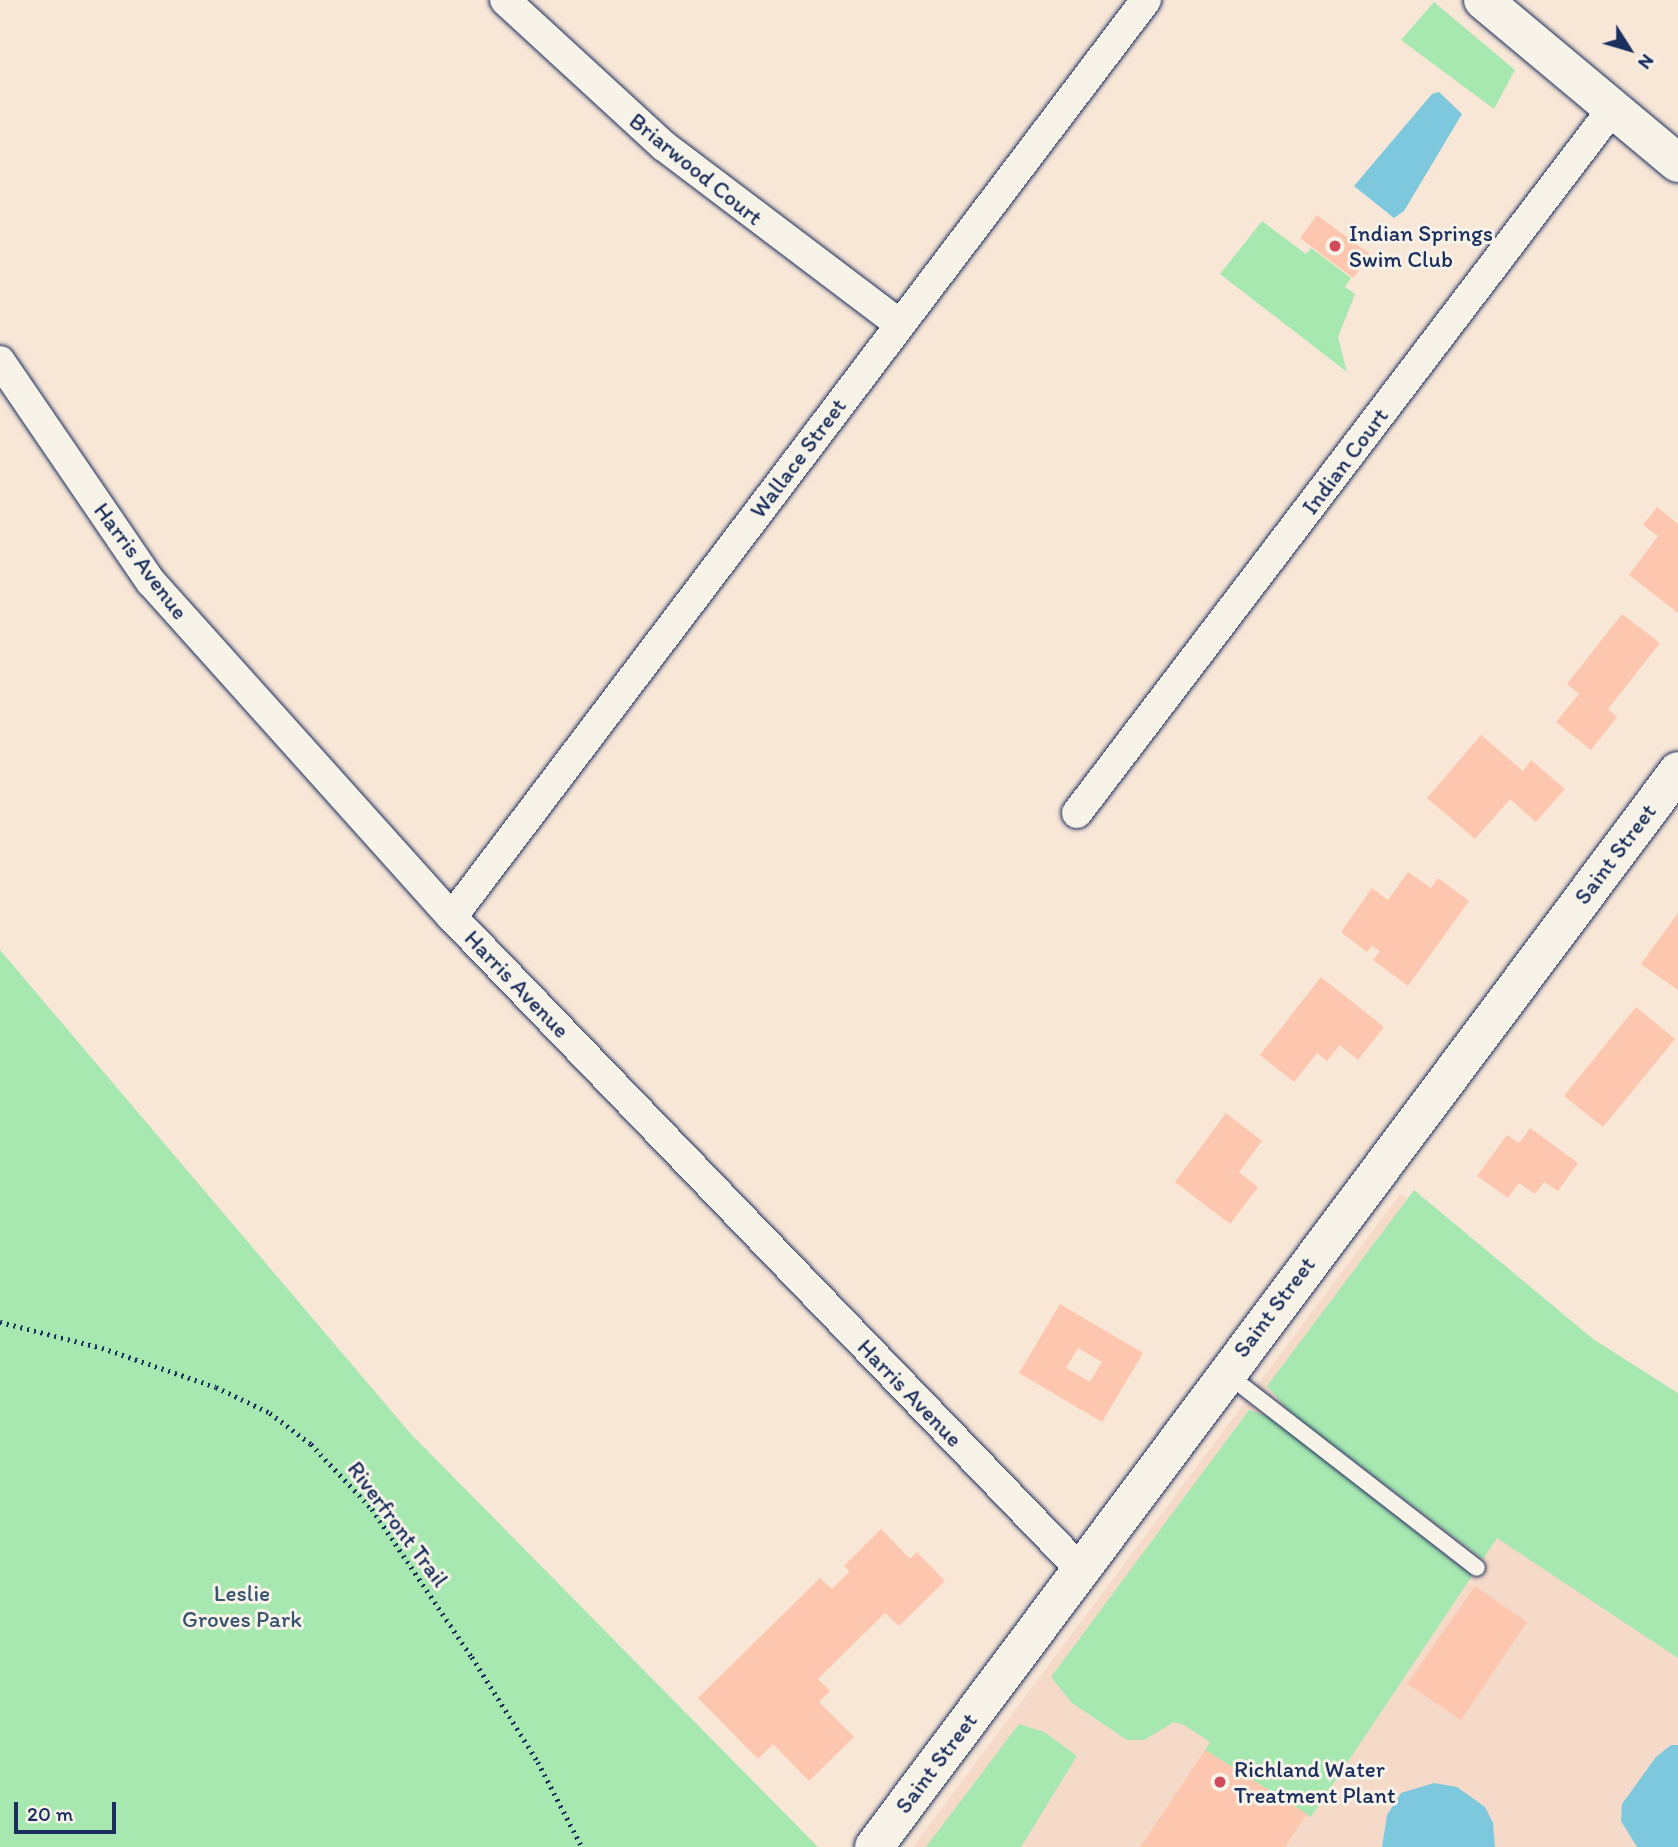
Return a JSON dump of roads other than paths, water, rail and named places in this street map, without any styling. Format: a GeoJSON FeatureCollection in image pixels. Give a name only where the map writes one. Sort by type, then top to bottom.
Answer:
{"type":"FeatureCollection","features":[{"type":"Feature","properties":{"kind":"street","name":"Briarwood Court"},"geometry":{"type":"LineString","coordinates":[[505,0],[664,146],[899,324]]}},
{"type":"Feature","properties":{"kind":"street","name":"Wallace Street"},"geometry":{"type":"LineString","coordinates":[[452,917],[1146,0]]}},
{"type":"Feature","properties":{"kind":"street"},"geometry":{"type":"LineString","coordinates":[[1483,0],[1678,163]]}},
{"type":"Feature","properties":{"kind":"street","name":"Indian Court"},"geometry":{"type":"LineString","coordinates":[[1077,813],[1613,108]]}},
{"type":"Feature","properties":{"kind":"street","name":"Harris Avenue"},"geometry":{"type":"LineString","coordinates":[[0,361],[151,582],[452,917],[1080,1569]]}},
{"type":"Feature","properties":{"kind":"street","name":"Saint Street"},"geometry":{"type":"LineString","coordinates":[[874,1847],[1225,1372],[1678,771]]}},
{"type":"Feature","properties":{"kind":"lane"},"geometry":{"type":"LineString","coordinates":[[1225,1372],[1477,1568]]}},
{"type":"Feature","properties":{"kind":"water"},"geometry":{"type":"Polygon","coordinates":[[[1439,92],[1462,114],[1404,211],[1394,218],[1354,186],[1432,94],[1439,92]]]}},
{"type":"Feature","properties":{"kind":"water"},"geometry":{"type":"Polygon","coordinates":[[[1671,1745],[1678,1745],[1678,1847],[1637,1847],[1621,1821],[1622,1804],[1656,1757],[1671,1745]]]}},
{"type":"Feature","properties":{"kind":"water"},"geometry":{"type":"Polygon","coordinates":[[[1434,1783],[1457,1787],[1485,1807],[1493,1823],[1495,1847],[1382,1847],[1387,1815],[1401,1793],[1434,1783]]]}},
{"type":"Feature","properties":{"kind":"place","name":"Indian Springs Swim Club"},"geometry":{"type":"Point","coordinates":[1335,246]}},
{"type":"Feature","properties":{"kind":"place","name":"Richland Water Treatment Plant"},"geometry":{"type":"Point","coordinates":[1220,1782]}},
{"type":"Feature","properties":{"kind":"park label","name":"Leslie Groves Park"},"geometry":{"type":"Point","coordinates":[242,1606]}}]}
